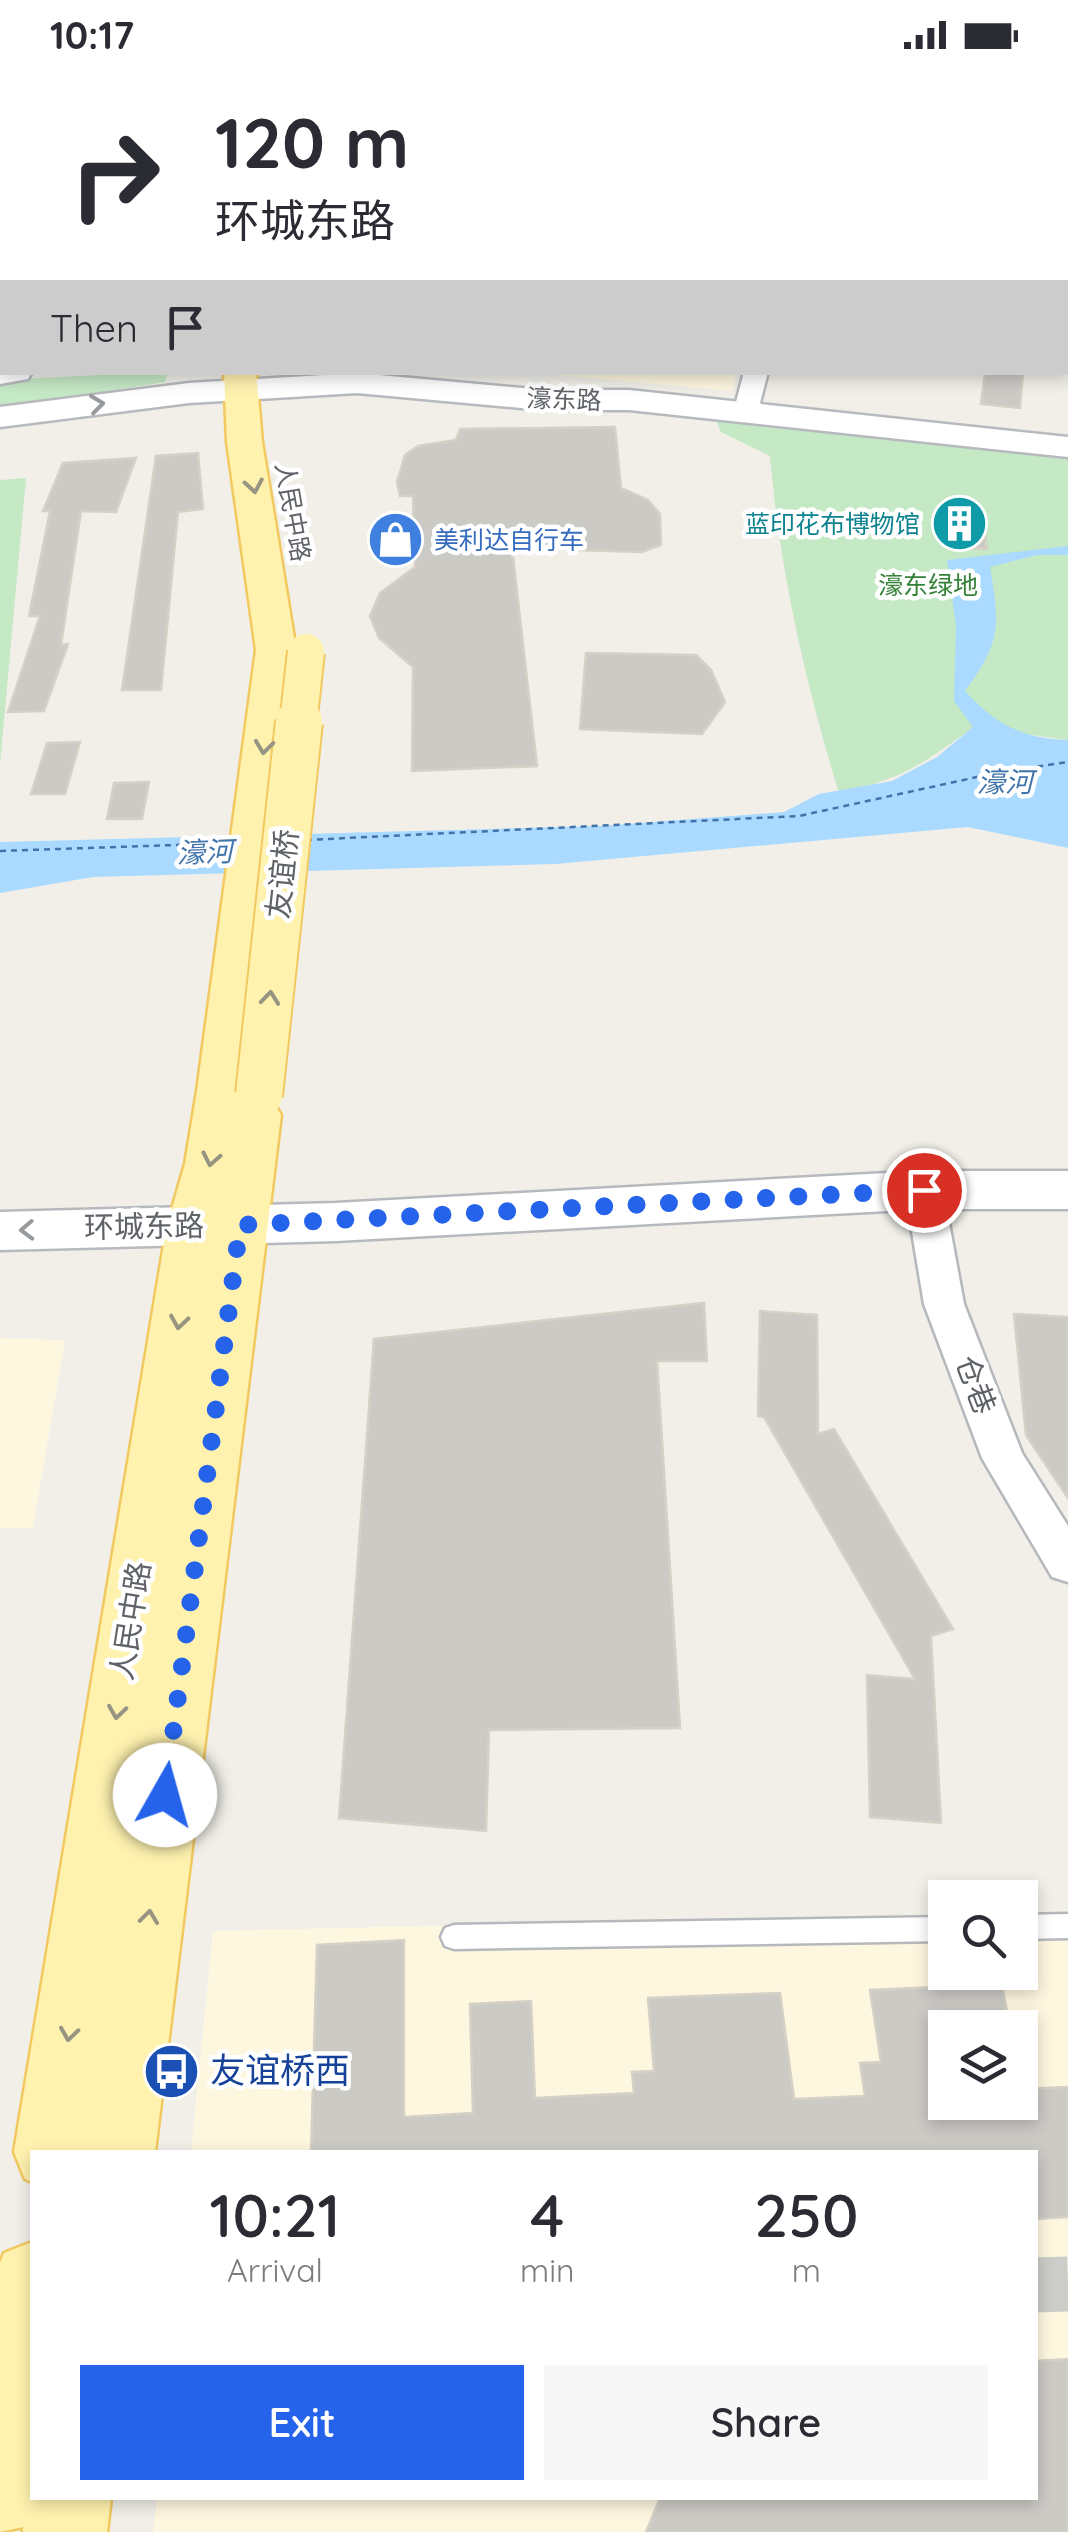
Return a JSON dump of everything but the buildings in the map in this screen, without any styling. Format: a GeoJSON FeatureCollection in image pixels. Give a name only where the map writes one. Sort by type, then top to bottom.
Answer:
{"type":"FeatureCollection","features":[{"type":"Feature","properties":{"kind":"main road","name":"濠东路"},"geometry":{"type":"LineString","coordinates":[[435,375],[756,396],[1068,438]]}},
{"type":"Feature","properties":{"kind":"main road","name":"濠东路"},"geometry":{"type":"LineString","coordinates":[[0,417],[257,381],[357,383],[544,400],[756,396],[1068,447]]}},
{"type":"Feature","properties":{"kind":"main road","name":"人民中路"},"geometry":{"type":"LineString","coordinates":[[257,381],[278,435]]}},
{"type":"Feature","properties":{"kind":"main road","name":"人民中路"},"geometry":{"type":"LineString","coordinates":[[257,381],[274,603],[291,651]]}},
{"type":"Feature","properties":{"kind":"main road","name":"人民中路"},"geometry":{"type":"LineString","coordinates":[[291,651],[303,576]]}},
{"type":"Feature","properties":{"kind":"main road","name":"友谊桥"},"geometry":{"type":"LineString","coordinates":[[241,1093],[291,651]]}},
{"type":"Feature","properties":{"kind":"main road","name":"人民中路"},"geometry":{"type":"LineString","coordinates":[[52,2150],[241,1093]]}},
{"type":"Feature","properties":{"kind":"main road","name":"环城东路"},"geometry":{"type":"LineString","coordinates":[[0,1231],[217,1226],[924,1190],[1068,1190]]}},
{"type":"Feature","properties":{"kind":"main road","name":"人民中路"},"geometry":{"type":"LineString","coordinates":[[117,2150],[217,1226]]}},
{"type":"Feature","properties":{"kind":"main road"},"geometry":{"type":"LineString","coordinates":[[0,2495],[30,2294]]}},
{"type":"Feature","properties":{"kind":"main road"},"geometry":{"type":"LineString","coordinates":[[65,2532],[70,2500]]}},
{"type":"Feature","properties":{"kind":"street","name":"仓巷"},"geometry":{"type":"LineString","coordinates":[[924,1190],[944,1304],[997,1441],[1068,1564]]}},
{"type":"Feature","properties":{"kind":"lane"},"geometry":{"type":"LineString","coordinates":[[1038,1927],[1068,1926]]}},
{"type":"Feature","properties":{"kind":"lane"},"geometry":{"type":"LineString","coordinates":[[454,1937],[928,1928]]}},
{"type":"Feature","properties":{"kind":"shaded area"},"geometry":{"type":"Polygon","coordinates":[[[555,375],[736,375],[732,391],[555,375]]]}},
{"type":"Feature","properties":{"kind":"shaded area"},"geometry":{"type":"Polygon","coordinates":[[[0,1338],[65,1340],[33,1528],[0,1528],[0,1338]]]}},
{"type":"Feature","properties":{"kind":"shaded area"},"geometry":{"type":"Polygon","coordinates":[[[1068,1912],[1068,2532],[153,2532],[157,2500],[1038,2500],[1038,2150],[191,2150],[213,1931],[928,1914],[928,1990],[1038,1990],[1038,1913],[1068,1912]]]}},
{"type":"Feature","properties":{"kind":"green space"},"geometry":{"type":"Polygon","coordinates":[[[167,375],[165,382],[0,409],[0,380],[167,375]]]}},
{"type":"Feature","properties":{"kind":"green space","name":"濠东绿地"},"geometry":{"type":"Polygon","coordinates":[[[716,420],[1068,458],[1068,740],[974,727],[911,769],[839,793],[796,626],[780,542],[770,456],[721,432],[716,420]]]}},
{"type":"Feature","properties":{"kind":"green space"},"geometry":{"type":"Polygon","coordinates":[[[26,478],[0,765],[0,480],[26,478]]]}},
{"type":"Feature","properties":{"kind":"water","name":"濠河"},"geometry":{"type":"Polygon","coordinates":[[[1068,546],[1068,555],[1037,555],[990,567],[995,633],[986,659],[965,691],[1011,728],[1037,737],[1068,740],[1068,848],[968,827],[555,864],[93,877],[0,893],[0,842],[601,826],[784,812],[819,794],[892,781],[937,757],[973,727],[954,701],[956,626],[947,560],[1068,546]]]}},
{"type":"Feature","properties":{"kind":"ferry route"},"geometry":{"type":"LineString","coordinates":[[306,840],[799,816],[1000,772],[1068,762]]}},
{"type":"Feature","properties":{"kind":"ferry route"},"geometry":{"type":"LineString","coordinates":[[0,851],[233,843]]}},
{"type":"Feature","properties":{"kind":"tunnel"},"geometry":{"type":"LineString","coordinates":[[1038,2285],[1068,2284]]}},
{"type":"Feature","properties":{"kind":"place","name":"蓝印花布博物馆"},"geometry":{"type":"Point","coordinates":[959,524]}},
{"type":"Feature","properties":{"kind":"place","name":"美利达自行车"},"geometry":{"type":"Point","coordinates":[395,540]}},
{"type":"Feature","properties":{"kind":"place","name":"友谊桥西"},"geometry":{"type":"Point","coordinates":[171,2071]}},
{"type":"Feature","properties":{"kind":"route"},"geometry":{"type":"LineString","coordinates":[[165,1795],[240,1225],[924,1190]]}}]}
